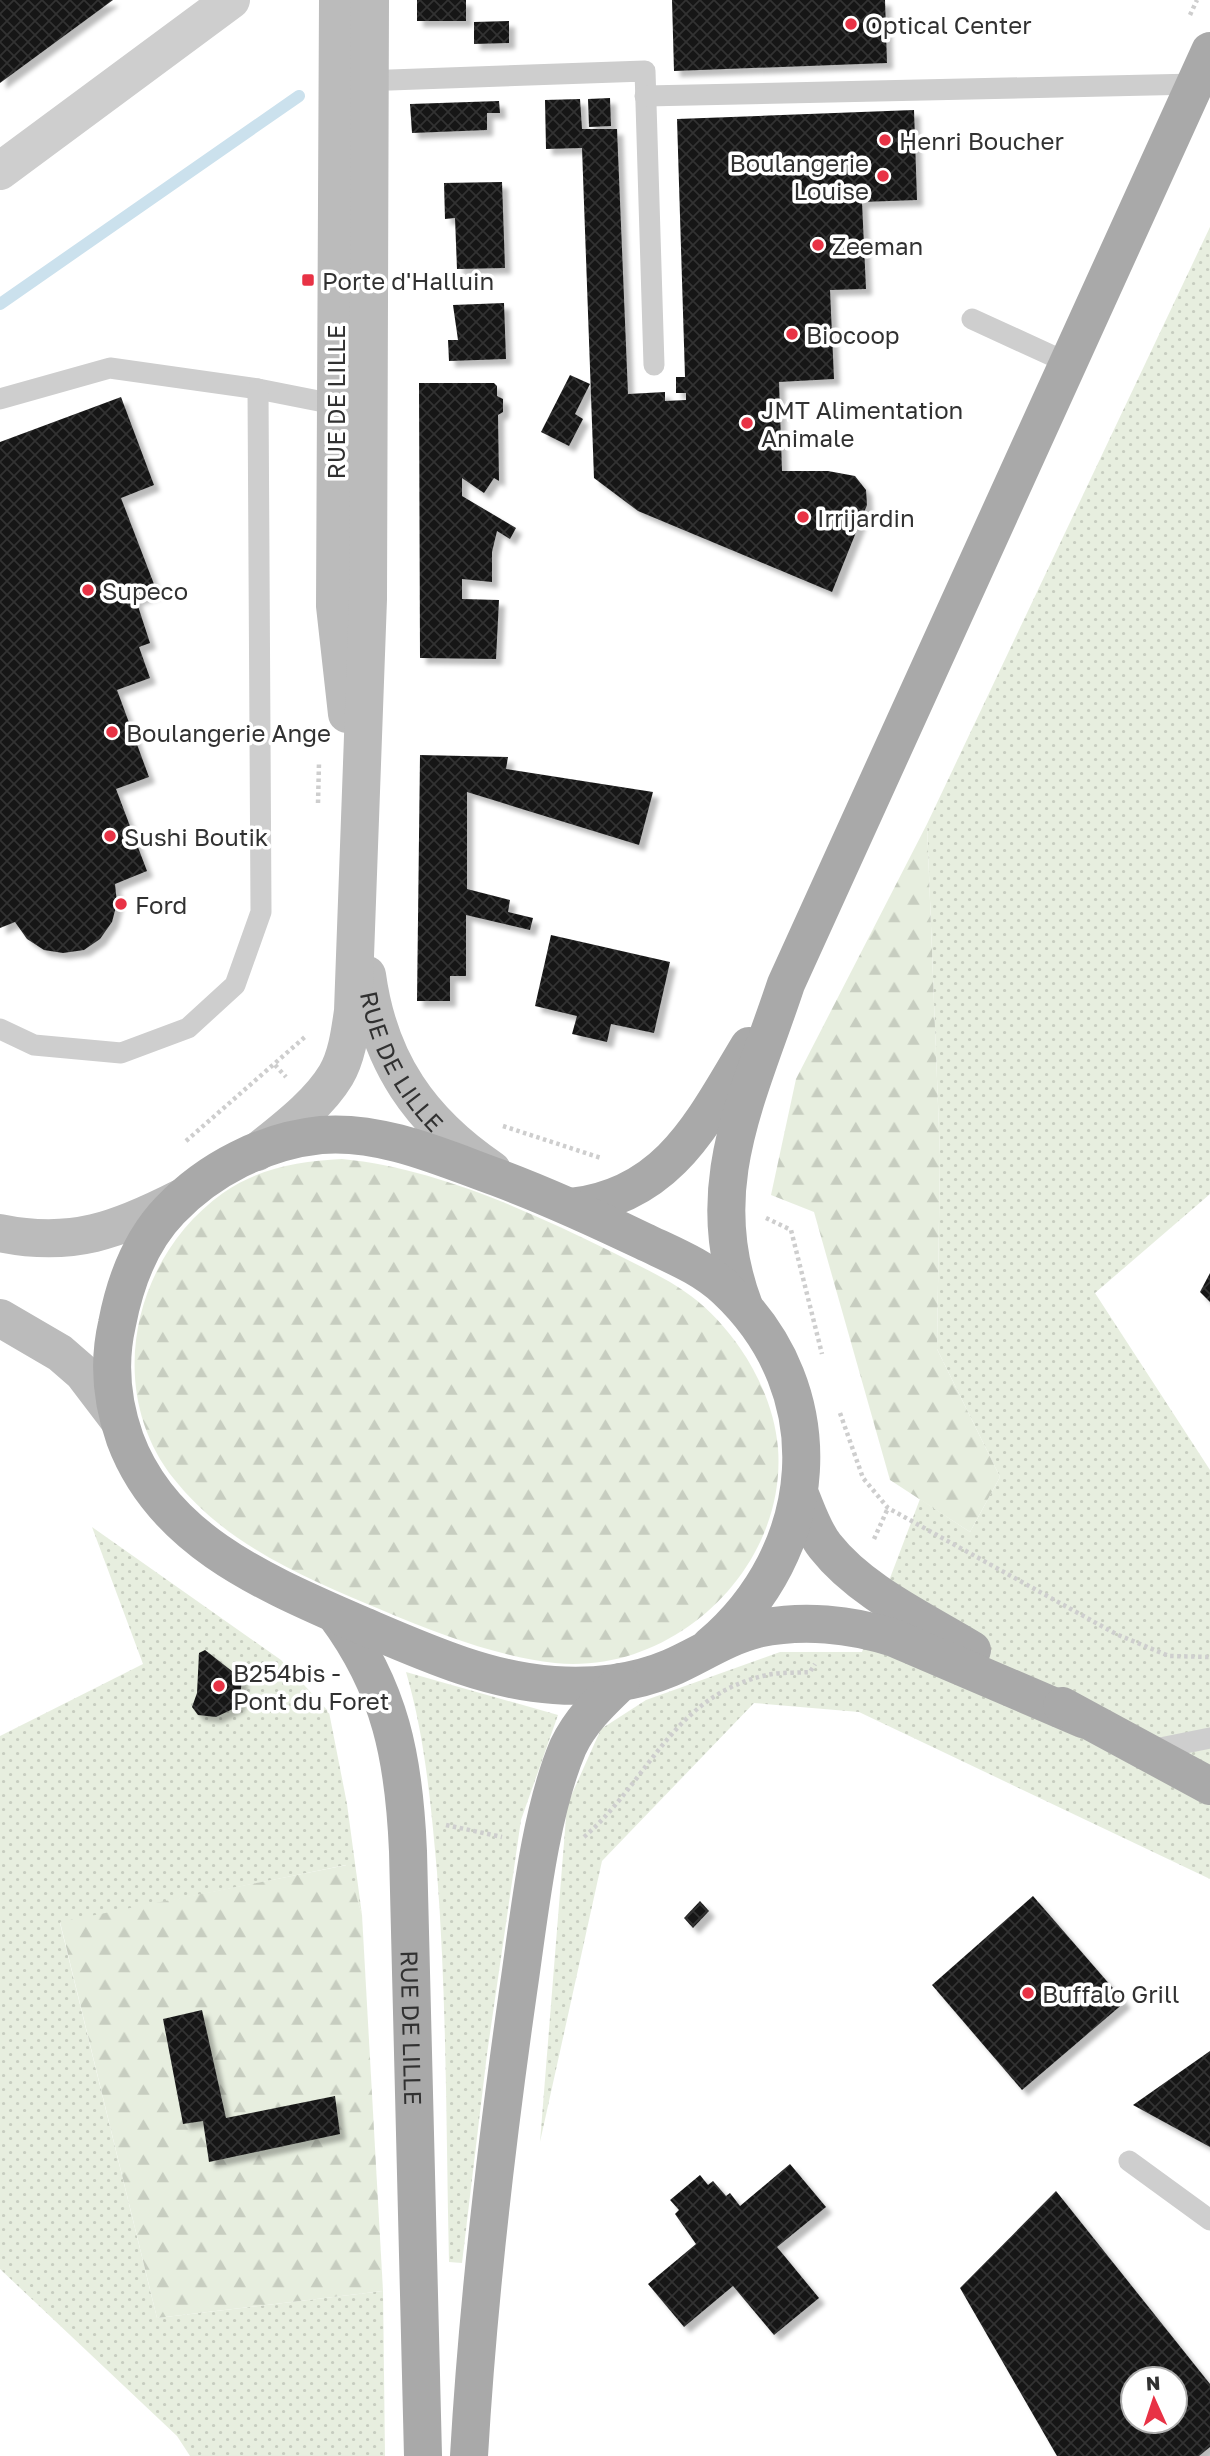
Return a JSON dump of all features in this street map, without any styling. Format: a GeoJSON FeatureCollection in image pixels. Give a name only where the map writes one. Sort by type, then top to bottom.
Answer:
{"type":"FeatureCollection","features":[{"type":"Feature","properties":{"kind":"main road","name":"RUE DE LILLE"},"geometry":{"type":"LineString","coordinates":[[338,0],[355,81]]}},
{"type":"Feature","properties":{"kind":"main road","name":"RUE DE LILLE"},"geometry":{"type":"LineString","coordinates":[[257,1152],[320,1095],[342,1062],[353,1011],[359,803],[367,664],[352,407],[355,81],[370,0]]}},
{"type":"Feature","properties":{"kind":"main road"},"geometry":{"type":"LineString","coordinates":[[746,1311],[726,1243],[726,1182],[734,1141],[786,984],[1203,68]]}},
{"type":"Feature","properties":{"kind":"main road","name":"RUE DE LILLE"},"geometry":{"type":"LineString","coordinates":[[358,900],[374,1010],[385,1047],[402,1080],[438,1128],[513,1184]]}},
{"type":"Feature","properties":{"kind":"main road"},"geometry":{"type":"LineString","coordinates":[[571,1207],[612,1198],[645,1183],[662,1171],[709,1112],[786,984]]}},
{"type":"Feature","properties":{"kind":"main road"},"geometry":{"type":"LineString","coordinates":[[0,1233],[57,1239],[96,1235],[138,1221],[181,1198],[210,1175],[257,1152],[322,1135],[365,1137],[441,1158],[513,1184],[571,1207],[697,1268],[726,1289],[746,1311],[773,1352],[796,1407],[801,1440],[801,1497],[781,1556],[766,1583],[733,1627],[710,1646]]}},
{"type":"Feature","properties":{"kind":"main road"},"geometry":{"type":"LineString","coordinates":[[118,1419],[112,1366],[121,1301],[147,1240],[181,1198]]}},
{"type":"Feature","properties":{"kind":"main road"},"geometry":{"type":"LineString","coordinates":[[0,1318],[60,1353],[83,1373],[118,1419],[140,1472],[175,1520],[213,1551],[335,1614],[435,1656],[520,1681],[581,1686],[621,1682],[671,1668],[710,1646],[758,1629],[836,1626],[868,1629],[1083,1718]]}},
{"type":"Feature","properties":{"kind":"main road"},"geometry":{"type":"LineString","coordinates":[[801,1497],[823,1544],[857,1577],[1083,1718],[1210,1786]]}},
{"type":"Feature","properties":{"kind":"main road","name":"RUE DE LILLE"},"geometry":{"type":"LineString","coordinates":[[335,1614],[359,1646],[383,1694],[398,1749],[407,1818],[423,2456]]}},
{"type":"Feature","properties":{"kind":"main road"},"geometry":{"type":"LineString","coordinates":[[469,2456],[482,2262],[529,1913],[542,1844],[568,1748],[590,1713],[621,1682]]}},
{"type":"Feature","properties":{"kind":"street"},"geometry":{"type":"LineString","coordinates":[[0,171],[231,0]]}},
{"type":"Feature","properties":{"kind":"lane"},"geometry":{"type":"LineString","coordinates":[[645,96],[986,89],[1203,68]]}},
{"type":"Feature","properties":{"kind":"lane"},"geometry":{"type":"LineString","coordinates":[[355,81],[645,71],[654,365]]}},
{"type":"Feature","properties":{"kind":"lane"},"geometry":{"type":"LineString","coordinates":[[972,319],[1068,363]]}},
{"type":"Feature","properties":{"kind":"lane"},"geometry":{"type":"LineString","coordinates":[[0,399],[110,368],[258,388],[352,407]]}},
{"type":"Feature","properties":{"kind":"lane"},"geometry":{"type":"LineString","coordinates":[[0,1029],[34,1045],[121,1053],[188,1028],[235,985],[261,912],[258,388]]}},
{"type":"Feature","properties":{"kind":"lane"},"geometry":{"type":"LineString","coordinates":[[1143,1751],[1210,1738]]}},
{"type":"Feature","properties":{"kind":"lane"},"geometry":{"type":"LineString","coordinates":[[1129,2161],[1210,2220]]}},
{"type":"Feature","properties":{"kind":"path"},"geometry":{"type":"LineString","coordinates":[[175,1150],[293,1050]]}},
{"type":"Feature","properties":{"kind":"path"},"geometry":{"type":"LineString","coordinates":[[857,1577],[888,1508],[1116,1634],[1169,1656],[1210,1657]]}},
{"type":"Feature","properties":{"kind":"path"},"geometry":{"type":"LineString","coordinates":[[407,1818],[571,1848],[592,1829],[662,1742],[698,1706],[737,1684],[758,1678],[810,1672],[836,1626]]}},
{"type":"Feature","properties":{"kind":"green space"},"geometry":{"type":"Polygon","coordinates":[[[1210,227],[1210,1194],[1095,1293],[1210,1470],[1210,1879],[859,1712],[754,1703],[602,1861],[540,2142],[567,1805],[601,1729],[646,1700],[780,1652],[862,1652],[920,1499],[970,1532],[1000,1477],[937,1349],[940,1155],[927,824],[1210,227]]]}},
{"type":"Feature","properties":{"kind":"green space"},"geometry":{"type":"Polygon","coordinates":[[[927,824],[940,1155],[937,1349],[1000,1477],[970,1532],[890,1480],[814,1212],[771,1195],[796,1079],[927,824]]]}},
{"type":"Feature","properties":{"kind":"green space"},"geometry":{"type":"Polygon","coordinates":[[[342,1159],[377,1164],[446,1182],[548,1221],[663,1278],[698,1301],[724,1327],[760,1383],[774,1421],[778,1448],[776,1492],[764,1534],[743,1572],[715,1605],[680,1632],[641,1651],[599,1662],[555,1663],[489,1650],[384,1611],[270,1558],[218,1523],[195,1503],[174,1479],[152,1444],[139,1406],[135,1366],[138,1327],[149,1288],[167,1252],[192,1220],[237,1184],[280,1167],[342,1159]]]}},
{"type":"Feature","properties":{"kind":"green space"},"geometry":{"type":"Polygon","coordinates":[[[92,1527],[281,1660],[329,1712],[347,1804],[362,1915],[346,1865],[60,1923],[157,2318],[383,2291],[385,2456],[190,2456],[177,2436],[0,2269],[0,1736],[143,1664],[92,1527]]]}},
{"type":"Feature","properties":{"kind":"green space"},"geometry":{"type":"Polygon","coordinates":[[[406,1672],[558,1715],[521,1820],[487,2054],[462,2263],[449,2262],[444,2018],[437,1872],[423,1746],[406,1672]]]}},
{"type":"Feature","properties":{"kind":"green space"},"geometry":{"type":"Polygon","coordinates":[[[347,1865],[362,1915],[383,2291],[157,2318],[60,1922],[347,1865]]]}},
{"type":"Feature","properties":{"kind":"building"},"geometry":{"type":"Polygon","coordinates":[[[0,0],[113,0],[0,83],[0,0]]]}},
{"type":"Feature","properties":{"kind":"building"},"geometry":{"type":"Polygon","coordinates":[[[417,0],[466,0],[466,21],[417,21],[417,0]]]}},
{"type":"Feature","properties":{"kind":"building"},"geometry":{"type":"Polygon","coordinates":[[[672,0],[885,0],[887,63],[674,71],[672,0]]]}},
{"type":"Feature","properties":{"kind":"building"},"geometry":{"type":"Polygon","coordinates":[[[509,21],[509,43],[474,44],[474,22],[509,21]]]}},
{"type":"Feature","properties":{"kind":"building"},"geometry":{"type":"Polygon","coordinates":[[[610,98],[611,126],[589,127],[588,99],[610,98]]]}},
{"type":"Feature","properties":{"kind":"building"},"geometry":{"type":"Polygon","coordinates":[[[580,99],[582,129],[617,129],[628,394],[665,392],[665,401],[686,400],[686,393],[676,393],[676,377],[685,377],[677,119],[914,110],[917,200],[862,202],[866,289],[830,290],[834,379],[779,382],[782,471],[828,471],[855,476],[866,490],[867,505],[832,592],[638,511],[594,478],[582,148],[546,149],[545,100],[580,99]]]}},
{"type":"Feature","properties":{"kind":"building"},"geometry":{"type":"Polygon","coordinates":[[[499,101],[500,113],[487,113],[487,130],[412,133],[410,104],[499,101]]]}},
{"type":"Feature","properties":{"kind":"building"},"geometry":{"type":"Polygon","coordinates":[[[502,182],[505,268],[457,269],[455,218],[445,219],[444,183],[502,182]]]}},
{"type":"Feature","properties":{"kind":"building"},"geometry":{"type":"Polygon","coordinates":[[[504,303],[506,359],[449,361],[448,340],[458,340],[453,305],[504,303]]]}},
{"type":"Feature","properties":{"kind":"building"},"geometry":{"type":"Polygon","coordinates":[[[570,375],[590,384],[575,414],[583,419],[569,446],[541,432],[570,375]]]}},
{"type":"Feature","properties":{"kind":"building"},"geometry":{"type":"Polygon","coordinates":[[[419,383],[494,383],[497,386],[497,396],[503,399],[503,412],[498,415],[499,481],[494,478],[484,493],[462,478],[462,496],[516,528],[510,539],[497,531],[492,552],[492,582],[462,579],[462,599],[499,600],[496,659],[420,658],[419,383]]]}},
{"type":"Feature","properties":{"kind":"building"},"geometry":{"type":"Polygon","coordinates":[[[121,397],[154,485],[121,498],[157,592],[136,600],[150,643],[139,647],[150,678],[117,690],[149,777],[116,789],[147,871],[115,884],[117,903],[112,922],[100,939],[84,950],[63,953],[44,950],[27,939],[15,922],[0,928],[0,442],[121,397]]]}},
{"type":"Feature","properties":{"kind":"building"},"geometry":{"type":"Polygon","coordinates":[[[420,755],[508,757],[506,769],[653,792],[639,845],[467,792],[467,889],[510,900],[508,912],[533,918],[530,930],[466,915],[466,976],[450,976],[450,1001],[417,1001],[420,755]]]}},
{"type":"Feature","properties":{"kind":"building"},"geometry":{"type":"Polygon","coordinates":[[[551,935],[670,962],[654,1033],[611,1024],[607,1042],[572,1034],[577,1016],[535,1006],[551,935]]]}},
{"type":"Feature","properties":{"kind":"building"},"geometry":{"type":"Polygon","coordinates":[[[1210,1273],[1210,1302],[1200,1292],[1210,1273]]]}},
{"type":"Feature","properties":{"kind":"building","name":"B254bis - Pont du Foret"},"geometry":{"type":"Polygon","coordinates":[[[205,1650],[242,1679],[239,1706],[216,1717],[198,1715],[192,1707],[197,1693],[199,1653],[205,1650]]]}},
{"type":"Feature","properties":{"kind":"building","name":"Buffalo Grill"},"geometry":{"type":"Polygon","coordinates":[[[1033,1896],[1125,2002],[1022,2090],[932,1985],[1033,1896]]]}},
{"type":"Feature","properties":{"kind":"building"},"geometry":{"type":"Polygon","coordinates":[[[700,1901],[709,1911],[693,1928],[684,1918],[700,1901]]]}},
{"type":"Feature","properties":{"kind":"building"},"geometry":{"type":"Polygon","coordinates":[[[202,2010],[226,2118],[335,2096],[340,2134],[209,2162],[203,2121],[183,2124],[163,2019],[202,2010]]]}},
{"type":"Feature","properties":{"kind":"building"},"geometry":{"type":"Polygon","coordinates":[[[1210,2051],[1210,2147],[1133,2105],[1210,2051]]]}},
{"type":"Feature","properties":{"kind":"building"},"geometry":{"type":"Polygon","coordinates":[[[790,2164],[826,2207],[777,2247],[819,2298],[774,2335],[733,2286],[684,2327],[648,2284],[696,2244],[675,2214],[679,2210],[670,2200],[700,2175],[708,2185],[713,2181],[726,2196],[730,2193],[740,2206],[790,2164]]]}},
{"type":"Feature","properties":{"kind":"building"},"geometry":{"type":"Polygon","coordinates":[[[1056,2191],[1210,2384],[1210,2447],[1199,2456],[1057,2456],[960,2288],[1056,2191]]]}},
{"type":"Feature","properties":{"kind":"waterway"},"geometry":{"type":"LineString","coordinates":[[0,304],[299,96]]}},
{"type":"Feature","properties":{"kind":"place","name":"Optical Center"},"geometry":{"type":"Point","coordinates":[851,24]}},
{"type":"Feature","properties":{"kind":"place","name":"Henri Boucher"},"geometry":{"type":"Point","coordinates":[885,140]}},
{"type":"Feature","properties":{"kind":"place","name":"Boulangerie Louise"},"geometry":{"type":"Point","coordinates":[883,176]}},
{"type":"Feature","properties":{"kind":"place","name":"Zeeman"},"geometry":{"type":"Point","coordinates":[818,245]}},
{"type":"Feature","properties":{"kind":"place","name":"Porte d'Halluin"},"geometry":{"type":"Point","coordinates":[308,280]}},
{"type":"Feature","properties":{"kind":"place","name":"Biocoop"},"geometry":{"type":"Point","coordinates":[792,334]}},
{"type":"Feature","properties":{"kind":"place","name":"JMT Alimentation Animale"},"geometry":{"type":"Point","coordinates":[747,423]}},
{"type":"Feature","properties":{"kind":"place","name":"Irrijardin"},"geometry":{"type":"Point","coordinates":[803,517]}},
{"type":"Feature","properties":{"kind":"place","name":"Supeco"},"geometry":{"type":"Point","coordinates":[88,590]}},
{"type":"Feature","properties":{"kind":"place","name":"Boulangerie Ange"},"geometry":{"type":"Point","coordinates":[112,732]}},
{"type":"Feature","properties":{"kind":"place","name":"Sushi Boutik"},"geometry":{"type":"Point","coordinates":[110,836]}},
{"type":"Feature","properties":{"kind":"place","name":"Ford"},"geometry":{"type":"Point","coordinates":[121,904]}},
{"type":"Feature","properties":{"kind":"place","name":"B254bis - Pont du Foret"},"geometry":{"type":"Point","coordinates":[219,1686]}},
{"type":"Feature","properties":{"kind":"place","name":"Buffalo Grill"},"geometry":{"type":"Point","coordinates":[1028,1993]}}]}
